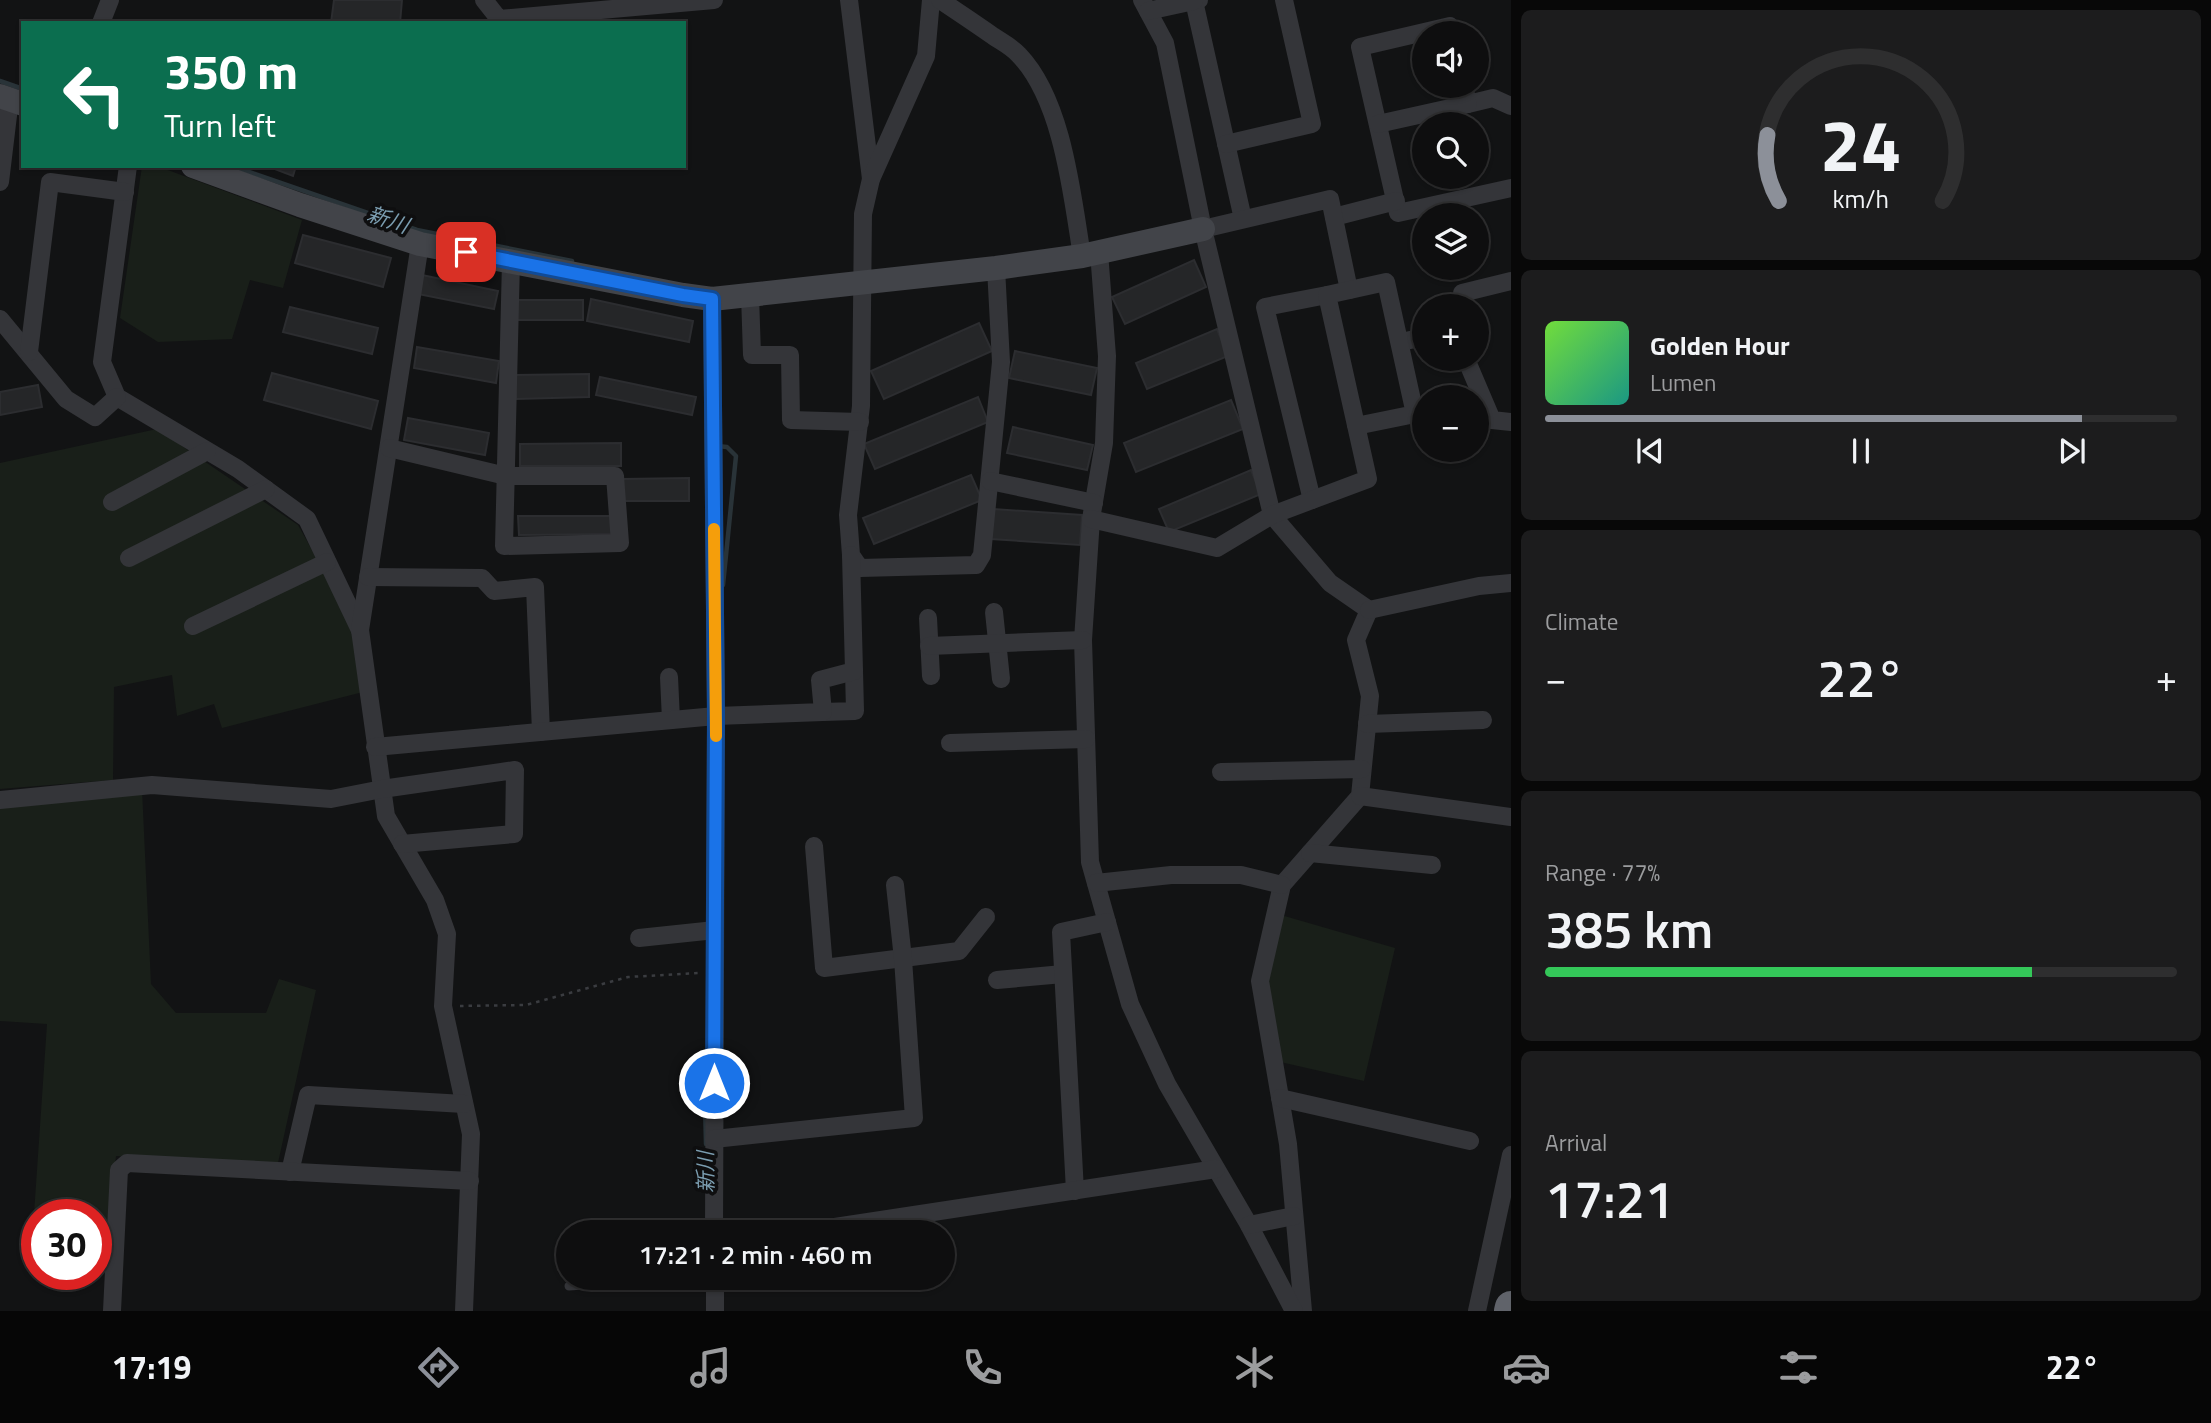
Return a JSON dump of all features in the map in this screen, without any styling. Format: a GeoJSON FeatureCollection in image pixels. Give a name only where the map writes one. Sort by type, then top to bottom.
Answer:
{"type":"FeatureCollection","features":[{"type":"Feature","properties":{"kind":"street"},"geometry":{"type":"LineString","coordinates":[[102,21],[110,0]]}},
{"type":"Feature","properties":{"kind":"street"},"geometry":{"type":"LineString","coordinates":[[484,0],[499,19],[714,0]]}},
{"type":"Feature","properties":{"kind":"street"},"geometry":{"type":"LineString","coordinates":[[849,0],[871,179]]}},
{"type":"Feature","properties":{"kind":"street"},"geometry":{"type":"LineString","coordinates":[[375,747],[716,716],[855,711],[848,516],[862,407],[863,214],[871,179],[926,56],[931,0]]}},
{"type":"Feature","properties":{"kind":"street"},"geometry":{"type":"LineString","coordinates":[[940,0],[1017,52],[1032,70],[1048,103],[1091,254],[1107,356],[1104,443],[1092,511],[1083,640],[1090,862],[1130,1004],[1167,1084],[1249,1225],[1294,1311]]}},
{"type":"Feature","properties":{"kind":"street"},"geometry":{"type":"LineString","coordinates":[[1226,144],[1312,124],[1284,0]]}},
{"type":"Feature","properties":{"kind":"street"},"geometry":{"type":"LineString","coordinates":[[1243,219],[1196,1],[1145,6],[1165,43],[1203,229],[1272,515],[1329,583],[1369,610],[1479,586],[1511,583]]}},
{"type":"Feature","properties":{"kind":"street"},"geometry":{"type":"LineString","coordinates":[[1412,35],[1360,47],[1398,213],[1511,188]]}},
{"type":"Feature","properties":{"kind":"street"},"geometry":{"type":"LineString","coordinates":[[1467,98],[1468,104]]}},
{"type":"Feature","properties":{"kind":"street"},"geometry":{"type":"LineString","coordinates":[[1378,124],[1493,99],[1511,106]]}},
{"type":"Feature","properties":{"kind":"street"},"geometry":{"type":"LineString","coordinates":[[0,182],[11,100]]}},
{"type":"Feature","properties":{"kind":"street"},"geometry":{"type":"LineString","coordinates":[[128,168],[102,362],[117,397],[238,469],[307,519],[360,630]]}},
{"type":"Feature","properties":{"kind":"street"},"geometry":{"type":"LineString","coordinates":[[198,168],[292,203],[420,244],[712,299],[996,268],[1091,254],[1330,199],[1349,290]]}},
{"type":"Feature","properties":{"kind":"street"},"geometry":{"type":"LineString","coordinates":[[29,352],[50,182],[125,192]]}},
{"type":"Feature","properties":{"kind":"street"},"geometry":{"type":"LineString","coordinates":[[1334,217],[1396,201]]}},
{"type":"Feature","properties":{"kind":"street"},"geometry":{"type":"LineString","coordinates":[[420,244],[360,630],[386,816],[435,900],[447,934],[443,1006],[471,1134],[464,1311]]}},
{"type":"Feature","properties":{"kind":"street"},"geometry":{"type":"LineString","coordinates":[[388,447],[506,476],[615,476],[620,543],[504,546],[506,476],[511,261]]}},
{"type":"Feature","properties":{"kind":"street"},"geometry":{"type":"LineString","coordinates":[[851,555],[860,568],[976,565],[982,555],[1001,362],[996,268]]}},
{"type":"Feature","properties":{"kind":"street"},"geometry":{"type":"LineString","coordinates":[[1462,294],[1511,281]]}},
{"type":"Feature","properties":{"kind":"street"},"geometry":{"type":"LineString","coordinates":[[1312,500],[1265,307],[1386,282],[1415,414],[1356,426]]}},
{"type":"Feature","properties":{"kind":"street"},"geometry":{"type":"LineString","coordinates":[[750,295],[752,355],[790,355],[791,420],[859,422]]}},
{"type":"Feature","properties":{"kind":"street"},"geometry":{"type":"LineString","coordinates":[[990,481],[1217,548],[1272,515],[1368,479],[1327,295]]}},
{"type":"Feature","properties":{"kind":"street"},"geometry":{"type":"LineString","coordinates":[[712,299],[716,716],[714,1220]]}},
{"type":"Feature","properties":{"kind":"street"},"geometry":{"type":"LineString","coordinates":[[0,319],[65,398],[95,417],[117,397]]}},
{"type":"Feature","properties":{"kind":"street"},"geometry":{"type":"LineString","coordinates":[[1401,342],[1412,340]]}},
{"type":"Feature","properties":{"kind":"street"},"geometry":{"type":"LineString","coordinates":[[1471,371],[1492,419],[1511,422]]}},
{"type":"Feature","properties":{"kind":"street"},"geometry":{"type":"LineString","coordinates":[[112,502],[207,451]]}},
{"type":"Feature","properties":{"kind":"street"},"geometry":{"type":"LineString","coordinates":[[129,558],[266,489]]}},
{"type":"Feature","properties":{"kind":"street"},"geometry":{"type":"LineString","coordinates":[[193,626],[327,562]]}},
{"type":"Feature","properties":{"kind":"street"},"geometry":{"type":"LineString","coordinates":[[368,577],[482,578],[495,591],[535,587],[541,732]]}},
{"type":"Feature","properties":{"kind":"street"},"geometry":{"type":"LineString","coordinates":[[1303,1311],[1288,1144],[1260,981],[1282,885],[1360,796],[1370,696],[1356,640],[1369,610]]}},
{"type":"Feature","properties":{"kind":"street"},"geometry":{"type":"LineString","coordinates":[[994,612],[1001,679]]}},
{"type":"Feature","properties":{"kind":"street"},"geometry":{"type":"LineString","coordinates":[[928,618],[931,676]]}},
{"type":"Feature","properties":{"kind":"street"},"geometry":{"type":"LineString","coordinates":[[929,646],[1083,640]]}},
{"type":"Feature","properties":{"kind":"street"},"geometry":{"type":"LineString","coordinates":[[822,712],[820,680],[854,671]]}},
{"type":"Feature","properties":{"kind":"street"},"geometry":{"type":"LineString","coordinates":[[669,677],[671,720]]}},
{"type":"Feature","properties":{"kind":"street"},"geometry":{"type":"LineString","coordinates":[[1367,724],[1483,720]]}},
{"type":"Feature","properties":{"kind":"street"},"geometry":{"type":"LineString","coordinates":[[950,743],[1086,739]]}},
{"type":"Feature","properties":{"kind":"street"},"geometry":{"type":"LineString","coordinates":[[1221,772],[1362,769]]}},
{"type":"Feature","properties":{"kind":"street"},"geometry":{"type":"LineString","coordinates":[[0,800],[152,785],[331,799],[515,770],[514,834],[402,844]]}},
{"type":"Feature","properties":{"kind":"street"},"geometry":{"type":"LineString","coordinates":[[1360,796],[1511,817]]}},
{"type":"Feature","properties":{"kind":"street"},"geometry":{"type":"LineString","coordinates":[[814,846],[824,968],[959,951],[986,917]]}},
{"type":"Feature","properties":{"kind":"street"},"geometry":{"type":"LineString","coordinates":[[1310,853],[1432,865]]}},
{"type":"Feature","properties":{"kind":"street"},"geometry":{"type":"LineString","coordinates":[[1096,883],[1171,875],[1241,875],[1282,885]]}},
{"type":"Feature","properties":{"kind":"street"},"geometry":{"type":"LineString","coordinates":[[714,1139],[914,1118],[895,885]]}},
{"type":"Feature","properties":{"kind":"street"},"geometry":{"type":"LineString","coordinates":[[1075,1191],[1061,932],[1107,922]]}},
{"type":"Feature","properties":{"kind":"street"},"geometry":{"type":"LineString","coordinates":[[639,938],[715,930]]}},
{"type":"Feature","properties":{"kind":"street"},"geometry":{"type":"LineString","coordinates":[[997,980],[1063,974]]}},
{"type":"Feature","properties":{"kind":"street"},"geometry":{"type":"LineString","coordinates":[[290,1172],[308,1095],[464,1104]]}},
{"type":"Feature","properties":{"kind":"street"},"geometry":{"type":"LineString","coordinates":[[1280,1098],[1470,1141]]}},
{"type":"Feature","properties":{"kind":"street"},"geometry":{"type":"LineString","coordinates":[[1477,1311],[1511,1155]]}},
{"type":"Feature","properties":{"kind":"street"},"geometry":{"type":"LineString","coordinates":[[112,1311],[119,1170],[127,1163],[470,1181]]}},
{"type":"Feature","properties":{"kind":"street"},"geometry":{"type":"LineString","coordinates":[[882,1220],[1216,1169]]}},
{"type":"Feature","properties":{"kind":"street"},"geometry":{"type":"LineString","coordinates":[[1249,1225],[1294,1216]]}},
{"type":"Feature","properties":{"kind":"street"},"geometry":{"type":"LineString","coordinates":[[715,1290],[715,1311]]}},
{"type":"Feature","properties":{"kind":"path"},"geometry":{"type":"LineString","coordinates":[[443,1006],[526,1005],[628,977],[715,972]]}},
{"type":"Feature","properties":{"kind":"shaded area"},"geometry":{"type":"Polygon","coordinates":[[[142,168],[162,168],[302,220],[283,288],[250,280],[232,339],[158,342],[120,318],[142,168]]]}},
{"type":"Feature","properties":{"kind":"shaded area"},"geometry":{"type":"Polygon","coordinates":[[[157,429],[298,525],[354,625],[363,692],[222,728],[214,704],[177,716],[172,675],[114,687],[113,780],[0,789],[0,463],[157,429]]]}},
{"type":"Feature","properties":{"kind":"shaded area"},"geometry":{"type":"Polygon","coordinates":[[[142,789],[151,984],[176,1013],[266,1013],[279,979],[316,990],[278,1163],[116,1156],[111,1199],[35,1199],[47,1024],[0,1021],[0,801],[142,789]]]}},
{"type":"Feature","properties":{"kind":"shaded area"},"geometry":{"type":"Polygon","coordinates":[[[1281,915],[1395,948],[1364,1081],[1276,1061],[1265,984],[1281,915]]]}},
{"type":"Feature","properties":{"kind":"building"},"geometry":{"type":"Polygon","coordinates":[[[334,0],[402,0],[400,21],[331,21],[334,0]]]}},
{"type":"Feature","properties":{"kind":"building"},"geometry":{"type":"Polygon","coordinates":[[[272,168],[295,168],[293,176],[272,168]]]}},
{"type":"Feature","properties":{"kind":"building"},"geometry":{"type":"Polygon","coordinates":[[[303,235],[391,258],[383,287],[295,263],[303,235]]]}},
{"type":"Feature","properties":{"kind":"building"},"geometry":{"type":"Polygon","coordinates":[[[1194,260],[1206,287],[1125,324],[1112,297],[1194,260]]]}},
{"type":"Feature","properties":{"kind":"building"},"geometry":{"type":"Polygon","coordinates":[[[422,275],[498,291],[494,309],[418,294],[422,275]]]}},
{"type":"Feature","properties":{"kind":"building"},"geometry":{"type":"Polygon","coordinates":[[[591,299],[693,321],[689,342],[587,321],[591,299]]]}},
{"type":"Feature","properties":{"kind":"building"},"geometry":{"type":"Polygon","coordinates":[[[516,300],[583,300],[583,320],[515,320],[516,300]]]}},
{"type":"Feature","properties":{"kind":"building"},"geometry":{"type":"Polygon","coordinates":[[[290,307],[378,328],[372,354],[283,332],[290,307]]]}},
{"type":"Feature","properties":{"kind":"building"},"geometry":{"type":"Polygon","coordinates":[[[979,323],[992,351],[884,399],[871,371],[979,323]]]}},
{"type":"Feature","properties":{"kind":"building"},"geometry":{"type":"Polygon","coordinates":[[[1217,329],[1228,356],[1147,389],[1136,363],[1217,329]]]}},
{"type":"Feature","properties":{"kind":"building"},"geometry":{"type":"Polygon","coordinates":[[[417,347],[499,361],[496,383],[414,368],[417,347]]]}},
{"type":"Feature","properties":{"kind":"building"},"geometry":{"type":"Polygon","coordinates":[[[1015,351],[1097,368],[1091,395],[1009,378],[1015,351]]]}},
{"type":"Feature","properties":{"kind":"building"},"geometry":{"type":"Polygon","coordinates":[[[272,373],[378,401],[371,429],[264,400],[272,373]]]}},
{"type":"Feature","properties":{"kind":"building"},"geometry":{"type":"Polygon","coordinates":[[[589,374],[589,397],[516,399],[515,375],[589,374]]]}},
{"type":"Feature","properties":{"kind":"building"},"geometry":{"type":"Polygon","coordinates":[[[600,377],[696,397],[692,415],[596,395],[600,377]]]}},
{"type":"Feature","properties":{"kind":"building"},"geometry":{"type":"Polygon","coordinates":[[[38,385],[42,407],[0,415],[0,392],[38,385]]]}},
{"type":"Feature","properties":{"kind":"building"},"geometry":{"type":"Polygon","coordinates":[[[978,397],[988,422],[875,469],[864,444],[978,397]]]}},
{"type":"Feature","properties":{"kind":"building"},"geometry":{"type":"Polygon","coordinates":[[[1231,400],[1243,429],[1136,472],[1124,443],[1231,400]]]}},
{"type":"Feature","properties":{"kind":"building"},"geometry":{"type":"Polygon","coordinates":[[[408,418],[489,433],[485,455],[404,440],[408,418]]]}},
{"type":"Feature","properties":{"kind":"building"},"geometry":{"type":"Polygon","coordinates":[[[1013,427],[1093,445],[1087,470],[1007,453],[1013,427]]]}},
{"type":"Feature","properties":{"kind":"building"},"geometry":{"type":"Polygon","coordinates":[[[621,443],[621,466],[520,466],[520,444],[621,443]]]}},
{"type":"Feature","properties":{"kind":"building"},"geometry":{"type":"Polygon","coordinates":[[[1251,470],[1261,494],[1169,532],[1159,509],[1251,470]]]}},
{"type":"Feature","properties":{"kind":"building"},"geometry":{"type":"Polygon","coordinates":[[[971,475],[982,500],[874,544],[863,518],[971,475]]]}},
{"type":"Feature","properties":{"kind":"building"},"geometry":{"type":"Polygon","coordinates":[[[689,478],[689,501],[623,501],[623,479],[689,478]]]}},
{"type":"Feature","properties":{"kind":"building"},"geometry":{"type":"Polygon","coordinates":[[[993,509],[1082,515],[1080,545],[991,539],[993,509]]]}},
{"type":"Feature","properties":{"kind":"building"},"geometry":{"type":"Polygon","coordinates":[[[518,516],[616,516],[616,534],[519,535],[518,516]]]}},
{"type":"Feature","properties":{"kind":"waterway","name":"新川"},"geometry":{"type":"LineString","coordinates":[[0,81],[21,88]]}},
{"type":"Feature","properties":{"kind":"waterway","name":"新川"},"geometry":{"type":"LineString","coordinates":[[238,168],[417,230],[572,261]]}},
{"type":"Feature","properties":{"kind":"waterway","name":"新川"},"geometry":{"type":"LineString","coordinates":[[717,446],[727,447],[736,456],[723,585]]}},
{"type":"Feature","properties":{"kind":"waterway","name":"新川"},"geometry":{"type":"LineString","coordinates":[[706,1144],[705,1104],[709,1098]]}},
{"type":"Feature","properties":{"kind":"slow traffic"},"geometry":{"type":"LineString","coordinates":[[714,529],[716,736]]}},
{"type":"Feature","properties":{"kind":"route"},"geometry":{"type":"LineString","coordinates":[[466,252],[712,299],[716,716],[714,1083]]}}]}
